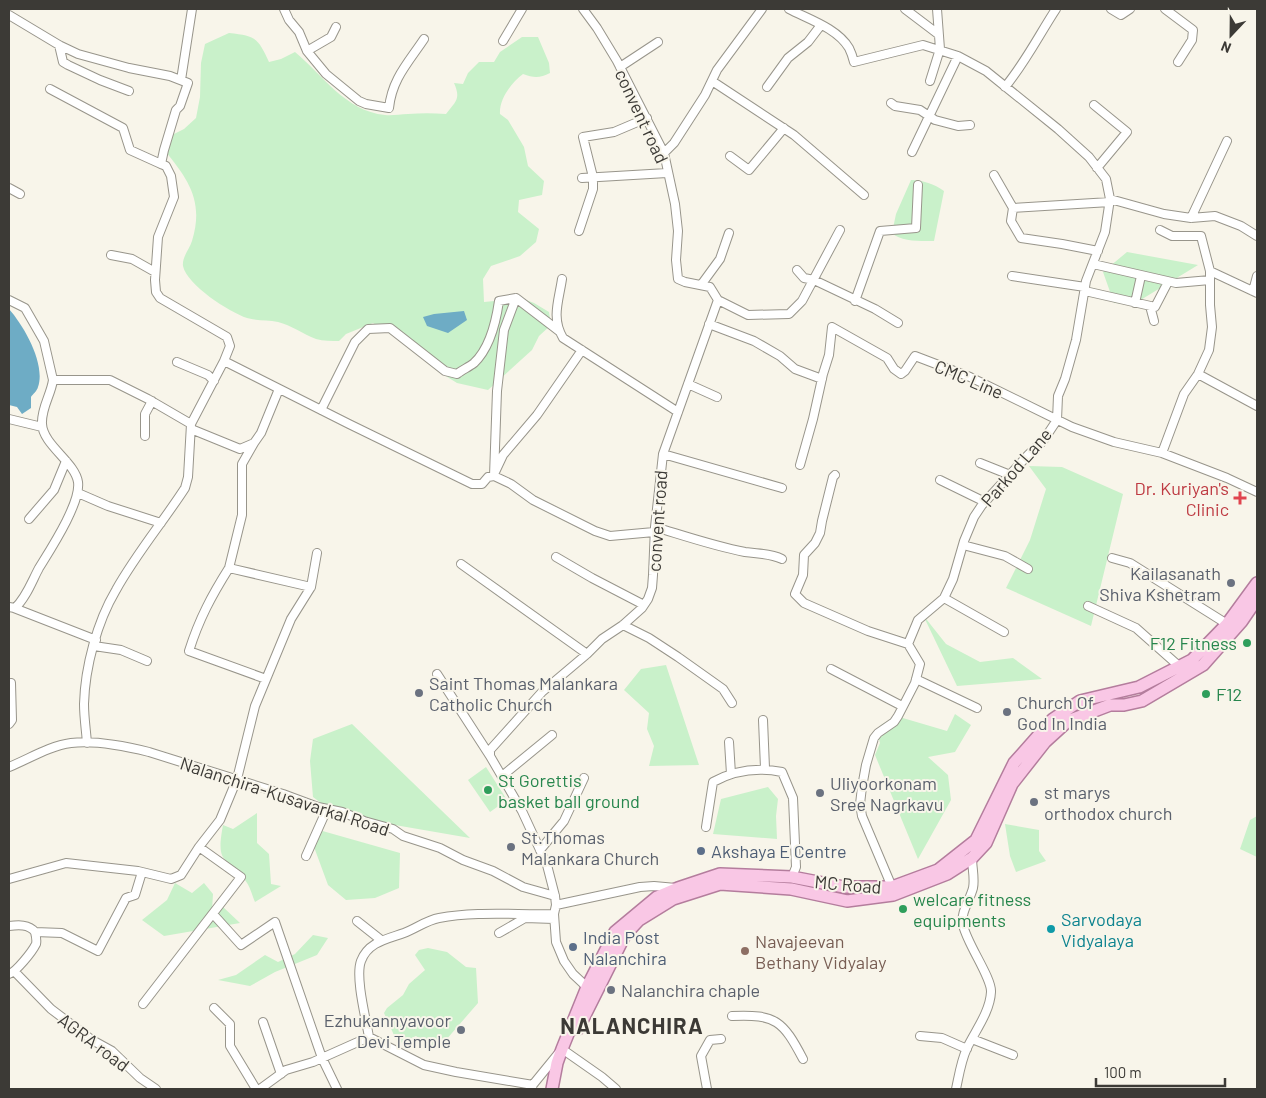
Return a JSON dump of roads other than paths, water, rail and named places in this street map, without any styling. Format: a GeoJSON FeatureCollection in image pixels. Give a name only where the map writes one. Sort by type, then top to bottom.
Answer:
{"type":"FeatureCollection","features":[{"type":"Feature","properties":{"kind":"main road","name":"MC Road"},"geometry":{"type":"LineString","coordinates":[[552,1089],[557,1063],[572,1041],[615,932],[657,898],[678,888],[720,874],[792,877],[844,887],[892,887],[938,870],[976,840],[1014,763],[1053,720],[1080,701],[1139,688],[1192,660],[1227,624],[1257,583]]}},
{"type":"Feature","properties":{"kind":"main road","name":"MC Road"},"geometry":{"type":"LineString","coordinates":[[591,991],[625,935],[638,920],[682,895],[720,884],[791,889],[847,901],[892,895],[947,874],[972,858],[986,843],[1012,784],[1045,742],[1068,721],[1110,705],[1124,705],[1142,701],[1203,665],[1242,621],[1257,599]]}},
{"type":"Feature","properties":{"kind":"main road","name":"MC Road"},"geometry":{"type":"LineString","coordinates":[[559,1089],[565,1051]]}},
{"type":"Feature","properties":{"kind":"street"},"geometry":{"type":"LineString","coordinates":[[181,80],[192,9]]}},
{"type":"Feature","properties":{"kind":"street"},"geometry":{"type":"LineString","coordinates":[[284,9],[289,20],[299,32],[307,51],[326,74],[359,101],[366,104],[389,108],[390,94],[398,76],[424,39]]}},
{"type":"Feature","properties":{"kind":"street"},"geometry":{"type":"LineString","coordinates":[[503,41],[522,9]]}},
{"type":"Feature","properties":{"kind":"street","name":"convent road"},"geometry":{"type":"LineString","coordinates":[[490,756],[492,746],[542,692],[588,654],[602,639],[623,625],[648,599],[652,588],[655,530],[663,454],[718,300],[710,287],[678,279],[676,272],[677,222],[675,204],[664,153],[620,67],[598,28],[584,9]]}},
{"type":"Feature","properties":{"kind":"street"},"geometry":{"type":"LineString","coordinates":[[664,153],[674,144],[705,95],[717,70],[762,9]]}},
{"type":"Feature","properties":{"kind":"street"},"geometry":{"type":"LineString","coordinates":[[789,9],[834,33],[848,46],[854,62],[923,45],[958,56],[986,70],[1058,129],[1089,157],[1106,178],[1110,201],[1105,232],[1085,289],[1076,340],[1058,396],[1057,420]]}},
{"type":"Feature","properties":{"kind":"street"},"geometry":{"type":"LineString","coordinates":[[905,9],[938,34]]}},
{"type":"Feature","properties":{"kind":"street"},"geometry":{"type":"LineString","coordinates":[[930,81],[940,50],[937,9]]}},
{"type":"Feature","properties":{"kind":"street"},"geometry":{"type":"LineString","coordinates":[[1005,87],[1027,57],[1037,37],[1056,9]]}},
{"type":"Feature","properties":{"kind":"street"},"geometry":{"type":"LineString","coordinates":[[1112,9],[1121,15],[1130,9]]}},
{"type":"Feature","properties":{"kind":"street"},"geometry":{"type":"LineString","coordinates":[[1164,9],[1192,30],[1192,40],[1178,62]]}},
{"type":"Feature","properties":{"kind":"street"},"geometry":{"type":"LineString","coordinates":[[9,15],[59,45],[78,54],[188,83],[180,106],[176,110],[161,164]]}},
{"type":"Feature","properties":{"kind":"street"},"geometry":{"type":"LineString","coordinates":[[767,87],[788,58],[808,42],[821,25]]}},
{"type":"Feature","properties":{"kind":"street"},"geometry":{"type":"LineString","coordinates":[[307,51],[331,38],[336,27]]}},
{"type":"Feature","properties":{"kind":"street"},"geometry":{"type":"LineString","coordinates":[[620,67],[658,42]]}},
{"type":"Feature","properties":{"kind":"street"},"geometry":{"type":"LineString","coordinates":[[59,45],[63,62],[100,80],[130,91]]}},
{"type":"Feature","properties":{"kind":"street"},"geometry":{"type":"LineString","coordinates":[[912,152],[958,56]]}},
{"type":"Feature","properties":{"kind":"street"},"geometry":{"type":"LineString","coordinates":[[712,81],[794,135],[864,196]]}},
{"type":"Feature","properties":{"kind":"street"},"geometry":{"type":"LineString","coordinates":[[50,89],[123,128],[130,150],[166,166],[171,176],[174,198],[158,237],[154,286],[160,298],[228,338],[230,346],[191,427],[187,481],[115,590],[102,620],[88,669],[84,706],[87,743]]}},
{"type":"Feature","properties":{"kind":"street"},"geometry":{"type":"LineString","coordinates":[[891,103],[895,106],[920,110],[935,120],[958,126],[970,125]]}},
{"type":"Feature","properties":{"kind":"street"},"geometry":{"type":"LineString","coordinates":[[1094,105],[1127,132],[1097,168]]}},
{"type":"Feature","properties":{"kind":"street"},"geometry":{"type":"LineString","coordinates":[[579,231],[593,189],[593,177],[583,137],[614,132],[647,118]]}},
{"type":"Feature","properties":{"kind":"street"},"geometry":{"type":"LineString","coordinates":[[730,156],[749,170],[784,128]]}},
{"type":"Feature","properties":{"kind":"street"},"geometry":{"type":"LineString","coordinates":[[1191,218],[1227,141]]}},
{"type":"Feature","properties":{"kind":"street"},"geometry":{"type":"LineString","coordinates":[[582,178],[668,173]]}},
{"type":"Feature","properties":{"kind":"street"},"geometry":{"type":"LineString","coordinates":[[994,176],[1013,208],[1011,221],[1021,238],[1098,251]]}},
{"type":"Feature","properties":{"kind":"street"},"geometry":{"type":"LineString","coordinates":[[856,300],[880,231],[916,228],[918,185]]}},
{"type":"Feature","properties":{"kind":"street"},"geometry":{"type":"LineString","coordinates":[[9,188],[20,194]]}},
{"type":"Feature","properties":{"kind":"street"},"geometry":{"type":"LineString","coordinates":[[1013,208],[1110,201],[1164,214],[1191,218],[1215,216],[1241,226],[1257,236]]}},
{"type":"Feature","properties":{"kind":"street"},"geometry":{"type":"LineString","coordinates":[[718,300],[748,315],[789,314],[802,301],[840,230]]}},
{"type":"Feature","properties":{"kind":"street"},"geometry":{"type":"LineString","coordinates":[[1160,230],[1172,236],[1200,236],[1210,271],[1212,327],[1209,350],[1198,374],[1184,394],[1162,453]]}},
{"type":"Feature","properties":{"kind":"street"},"geometry":{"type":"LineString","coordinates":[[701,285],[720,259],[729,233]]}},
{"type":"Feature","properties":{"kind":"street"},"geometry":{"type":"LineString","coordinates":[[111,255],[132,259],[155,272]]}},
{"type":"Feature","properties":{"kind":"street"},"geometry":{"type":"LineString","coordinates":[[1093,264],[1168,282],[1210,280]]}},
{"type":"Feature","properties":{"kind":"street"},"geometry":{"type":"LineString","coordinates":[[796,270],[804,278],[814,280],[875,309],[898,323]]}},
{"type":"Feature","properties":{"kind":"street"},"geometry":{"type":"LineString","coordinates":[[1210,271],[1255,292],[1257,276]]}},
{"type":"Feature","properties":{"kind":"street"},"geometry":{"type":"LineString","coordinates":[[1012,276],[1085,289],[1156,307],[1168,282]]}},
{"type":"Feature","properties":{"kind":"street"},"geometry":{"type":"LineString","coordinates":[[1136,303],[1141,276]]}},
{"type":"Feature","properties":{"kind":"street"},"geometry":{"type":"LineString","coordinates":[[559,332],[556,319],[562,280]]}},
{"type":"Feature","properties":{"kind":"street"},"geometry":{"type":"LineString","coordinates":[[494,476],[497,391],[504,330],[516,298]]}},
{"type":"Feature","properties":{"kind":"street"},"geometry":{"type":"LineString","coordinates":[[321,410],[355,342],[368,329],[390,328],[445,371],[457,374],[474,362],[484,348],[496,320],[499,301],[516,298],[559,332],[563,338],[678,412]]}},
{"type":"Feature","properties":{"kind":"street"},"geometry":{"type":"LineString","coordinates":[[9,300],[25,308],[44,341],[53,380],[52,390],[42,413],[42,427],[51,443],[66,461],[78,480],[78,493],[56,543],[40,566],[20,602],[12,607]]}},
{"type":"Feature","properties":{"kind":"street"},"geometry":{"type":"LineString","coordinates":[[1150,306],[1154,321]]}},
{"type":"Feature","properties":{"kind":"street"},"geometry":{"type":"LineString","coordinates":[[709,324],[754,341],[780,356],[795,369],[822,379]]}},
{"type":"Feature","properties":{"kind":"street","name":"CMC Line"},"geometry":{"type":"LineString","coordinates":[[800,465],[829,355],[832,327],[888,358],[894,369],[901,374],[915,356],[970,377],[1057,420],[1114,442],[1162,453],[1227,478],[1257,492]]}},
{"type":"Feature","properties":{"kind":"street"},"geometry":{"type":"LineString","coordinates":[[494,476],[503,455],[537,414],[582,350]]}},
{"type":"Feature","properties":{"kind":"street"},"geometry":{"type":"LineString","coordinates":[[224,361],[472,484],[482,484],[488,478],[494,476],[511,484],[534,500],[595,531],[610,536],[655,530],[746,552],[769,554],[782,559]]}},
{"type":"Feature","properties":{"kind":"street"},"geometry":{"type":"LineString","coordinates":[[177,362],[208,375],[214,381]]}},
{"type":"Feature","properties":{"kind":"street"},"geometry":{"type":"LineString","coordinates":[[1198,374],[1257,406]]}},
{"type":"Feature","properties":{"kind":"street"},"geometry":{"type":"LineString","coordinates":[[53,380],[110,380],[152,401],[191,427],[240,449],[254,443]]}},
{"type":"Feature","properties":{"kind":"street"},"geometry":{"type":"LineString","coordinates":[[688,384],[717,397]]}},
{"type":"Feature","properties":{"kind":"street"},"geometry":{"type":"LineString","coordinates":[[266,680],[189,651],[197,626],[211,597],[229,568],[242,515],[242,464],[261,433],[279,389]]}},
{"type":"Feature","properties":{"kind":"street"},"geometry":{"type":"LineString","coordinates":[[146,436],[145,414],[152,401]]}},
{"type":"Feature","properties":{"kind":"street"},"geometry":{"type":"LineString","coordinates":[[9,418],[42,427]]}},
{"type":"Feature","properties":{"kind":"street","name":"Parkod Lane"},"geometry":{"type":"LineString","coordinates":[[908,644],[918,620],[944,598],[953,579],[974,517],[985,502],[1043,441],[1057,420]]}},
{"type":"Feature","properties":{"kind":"street"},"geometry":{"type":"LineString","coordinates":[[663,454],[782,488]]}},
{"type":"Feature","properties":{"kind":"street"},"geometry":{"type":"LineString","coordinates":[[29,518],[54,490],[66,461]]}},
{"type":"Feature","properties":{"kind":"street"},"geometry":{"type":"LineString","coordinates":[[980,463],[1010,475]]}},
{"type":"Feature","properties":{"kind":"street"},"geometry":{"type":"LineString","coordinates":[[835,475],[820,534],[804,555],[803,576],[795,594],[804,603],[868,631],[908,644],[920,664],[916,679],[894,722],[874,738],[866,765],[860,804],[862,816],[892,887]]}},
{"type":"Feature","properties":{"kind":"street"},"geometry":{"type":"LineString","coordinates":[[940,480],[985,502]]}},
{"type":"Feature","properties":{"kind":"street"},"geometry":{"type":"LineString","coordinates":[[78,493],[108,506],[161,523]]}},
{"type":"Feature","properties":{"kind":"street"},"geometry":{"type":"LineString","coordinates":[[963,545],[1005,556],[1028,569]]}},
{"type":"Feature","properties":{"kind":"street"},"geometry":{"type":"LineString","coordinates":[[9,879],[66,863],[142,872],[171,879],[181,875],[199,847],[220,820],[237,779],[255,706],[291,618],[311,587],[317,553]]}},
{"type":"Feature","properties":{"kind":"street"},"geometry":{"type":"LineString","coordinates":[[556,557],[644,605]]}},
{"type":"Feature","properties":{"kind":"street"},"geometry":{"type":"LineString","coordinates":[[1112,558],[1130,563],[1227,624]]}},
{"type":"Feature","properties":{"kind":"street"},"geometry":{"type":"LineString","coordinates":[[461,564],[588,654]]}},
{"type":"Feature","properties":{"kind":"street"},"geometry":{"type":"LineString","coordinates":[[229,568],[311,587]]}},
{"type":"Feature","properties":{"kind":"street"},"geometry":{"type":"LineString","coordinates":[[944,598],[1004,632]]}},
{"type":"Feature","properties":{"kind":"street"},"geometry":{"type":"LineString","coordinates":[[1088,606],[1136,628],[1180,667]]}},
{"type":"Feature","properties":{"kind":"street"},"geometry":{"type":"LineString","coordinates":[[12,607],[95,643],[122,650],[147,661]]}},
{"type":"Feature","properties":{"kind":"street"},"geometry":{"type":"LineString","coordinates":[[623,625],[649,638],[723,689],[732,703]]}},
{"type":"Feature","properties":{"kind":"street"},"geometry":{"type":"LineString","coordinates":[[831,669],[902,706]]}},
{"type":"Feature","properties":{"kind":"street"},"geometry":{"type":"LineString","coordinates":[[437,674],[490,756],[522,811],[547,865],[555,896],[556,942],[572,974],[591,991]]}},
{"type":"Feature","properties":{"kind":"street"},"geometry":{"type":"LineString","coordinates":[[916,679],[977,708]]}},
{"type":"Feature","properties":{"kind":"street"},"geometry":{"type":"LineString","coordinates":[[9,724],[12,720],[11,683]]}},
{"type":"Feature","properties":{"kind":"street"},"geometry":{"type":"LineString","coordinates":[[763,720],[765,768]]}},
{"type":"Feature","properties":{"kind":"street"},"geometry":{"type":"LineString","coordinates":[[502,776],[552,735]]}},
{"type":"Feature","properties":{"kind":"street"},"geometry":{"type":"LineString","coordinates":[[729,742],[730,774]]}},
{"type":"Feature","properties":{"kind":"street","name":"Nalanchira-Kusavarkal Road"},"geometry":{"type":"LineString","coordinates":[[10,766],[70,743],[87,743],[149,752],[393,829],[403,836],[440,848],[463,860],[494,871],[523,887],[555,896]]}},
{"type":"Feature","properties":{"kind":"street"},"geometry":{"type":"LineString","coordinates":[[706,827],[713,782],[730,774],[765,768],[782,772],[793,798],[796,867],[792,877]]}},
{"type":"Feature","properties":{"kind":"street"},"geometry":{"type":"LineString","coordinates":[[540,850],[564,821],[584,778]]}},
{"type":"Feature","properties":{"kind":"street"},"geometry":{"type":"LineString","coordinates":[[306,856],[327,809]]}},
{"type":"Feature","properties":{"kind":"street"},"geometry":{"type":"LineString","coordinates":[[143,1004],[241,877],[199,847]]}},
{"type":"Feature","properties":{"kind":"street"},"geometry":{"type":"LineString","coordinates":[[956,1089],[966,1049],[987,1008],[992,991],[989,981],[968,941],[962,920],[973,887],[972,858]]}},
{"type":"Feature","properties":{"kind":"street"},"geometry":{"type":"LineString","coordinates":[[35,932],[62,933],[98,951],[126,898],[135,895],[142,872]]}},
{"type":"Feature","properties":{"kind":"street"},"geometry":{"type":"LineString","coordinates":[[556,905],[640,887],[678,888]]}},
{"type":"Feature","properties":{"kind":"street"},"geometry":{"type":"LineString","coordinates":[[213,914],[241,945],[275,922],[322,1058],[337,1089]]}},
{"type":"Feature","properties":{"kind":"street"},"geometry":{"type":"LineString","coordinates":[[369,1037],[360,987],[360,963],[365,953],[380,941],[404,933],[437,918],[465,915],[554,917]]}},
{"type":"Feature","properties":{"kind":"street"},"geometry":{"type":"LineString","coordinates":[[499,933],[526,918],[554,917]]}},
{"type":"Feature","properties":{"kind":"street"},"geometry":{"type":"LineString","coordinates":[[357,921],[380,941]]}},
{"type":"Feature","properties":{"kind":"street"},"geometry":{"type":"LineString","coordinates":[[9,926],[23,925],[32,928],[37,938],[35,945],[12,973]]}},
{"type":"Feature","properties":{"kind":"street","name":"AGRA road"},"geometry":{"type":"LineString","coordinates":[[12,973],[51,1009],[92,1040],[112,1051],[140,1078],[156,1089]]}},
{"type":"Feature","properties":{"kind":"street"},"geometry":{"type":"LineString","coordinates":[[214,1008],[230,1024],[230,1046],[256,1089]]}},
{"type":"Feature","properties":{"kind":"street"},"geometry":{"type":"LineString","coordinates":[[732,1016],[759,1016],[774,1021],[784,1028],[803,1059]]}},
{"type":"Feature","properties":{"kind":"street"},"geometry":{"type":"LineString","coordinates":[[263,1022],[281,1074]]}},
{"type":"Feature","properties":{"kind":"street"},"geometry":{"type":"LineString","coordinates":[[920,1036],[942,1038],[966,1049]]}},
{"type":"Feature","properties":{"kind":"street"},"geometry":{"type":"LineString","coordinates":[[260,1089],[286,1070],[313,1062],[369,1037]]}},
{"type":"Feature","properties":{"kind":"street"},"geometry":{"type":"LineString","coordinates":[[369,1037],[424,1065],[531,1087],[565,1051],[616,1089]]}},
{"type":"Feature","properties":{"kind":"street"},"geometry":{"type":"LineString","coordinates":[[707,1089],[701,1056],[710,1040],[721,1038]]}},
{"type":"Feature","properties":{"kind":"street"},"geometry":{"type":"LineString","coordinates":[[972,1039],[1013,1055]]}},
{"type":"Feature","properties":{"kind":"water"},"geometry":{"type":"Polygon","coordinates":[[[9,309],[27,335],[39,368],[40,378],[38,387],[31,397],[31,408],[22,414],[17,407],[9,405],[9,309]]]}},
{"type":"Feature","properties":{"kind":"water"},"geometry":{"type":"Polygon","coordinates":[[[464,311],[467,320],[448,333],[427,326],[423,317],[434,314],[464,311]]]}},
{"type":"Feature","properties":{"kind":"place","name":"Dr. Kuriyan's Clinic"},"geometry":{"type":"Point","coordinates":[1240,498]}},
{"type":"Feature","properties":{"kind":"place","name":"Kailasanath Shiva Kshetram"},"geometry":{"type":"Point","coordinates":[1231,583]}},
{"type":"Feature","properties":{"kind":"place","name":"F12 Fitness"},"geometry":{"type":"Point","coordinates":[1247,643]}},
{"type":"Feature","properties":{"kind":"place","name":"Saint Thomas Malankara Catholic Church"},"geometry":{"type":"Point","coordinates":[419,693]}},
{"type":"Feature","properties":{"kind":"place","name":"F12"},"geometry":{"type":"Point","coordinates":[1206,694]}},
{"type":"Feature","properties":{"kind":"place","name":"Church Of God In India"},"geometry":{"type":"Point","coordinates":[1007,712]}},
{"type":"Feature","properties":{"kind":"place","name":"St Gorettis basket ball ground"},"geometry":{"type":"Point","coordinates":[488,790]}},
{"type":"Feature","properties":{"kind":"place","name":"Uliyoorkonam Sree Nagrkavu"},"geometry":{"type":"Point","coordinates":[820,793]}},
{"type":"Feature","properties":{"kind":"place","name":"st marys orthodox church"},"geometry":{"type":"Point","coordinates":[1034,802]}},
{"type":"Feature","properties":{"kind":"place","name":"St.Thomas Malankara Church"},"geometry":{"type":"Point","coordinates":[511,847]}},
{"type":"Feature","properties":{"kind":"place","name":"Akshaya E Centre"},"geometry":{"type":"Point","coordinates":[701,851]}},
{"type":"Feature","properties":{"kind":"place","name":"welcare fitness equipments"},"geometry":{"type":"Point","coordinates":[903,909]}},
{"type":"Feature","properties":{"kind":"place","name":"Sarvodaya Vidyalaya"},"geometry":{"type":"Point","coordinates":[1051,929]}},
{"type":"Feature","properties":{"kind":"place","name":"India Post Nalanchira"},"geometry":{"type":"Point","coordinates":[573,947]}},
{"type":"Feature","properties":{"kind":"place","name":"Navajeevan Bethany Vidyalay"},"geometry":{"type":"Point","coordinates":[745,951]}},
{"type":"Feature","properties":{"kind":"place","name":"Nalanchira chaple"},"geometry":{"type":"Point","coordinates":[611,990]}},
{"type":"Feature","properties":{"kind":"place","name":"Ezhukannyavoor Devi Temple"},"geometry":{"type":"Point","coordinates":[461,1030]}},
{"type":"Feature","properties":{"kind":"district","name":"NALANCHIRA"},"geometry":{"type":"Point","coordinates":[632,1025]}}]}
